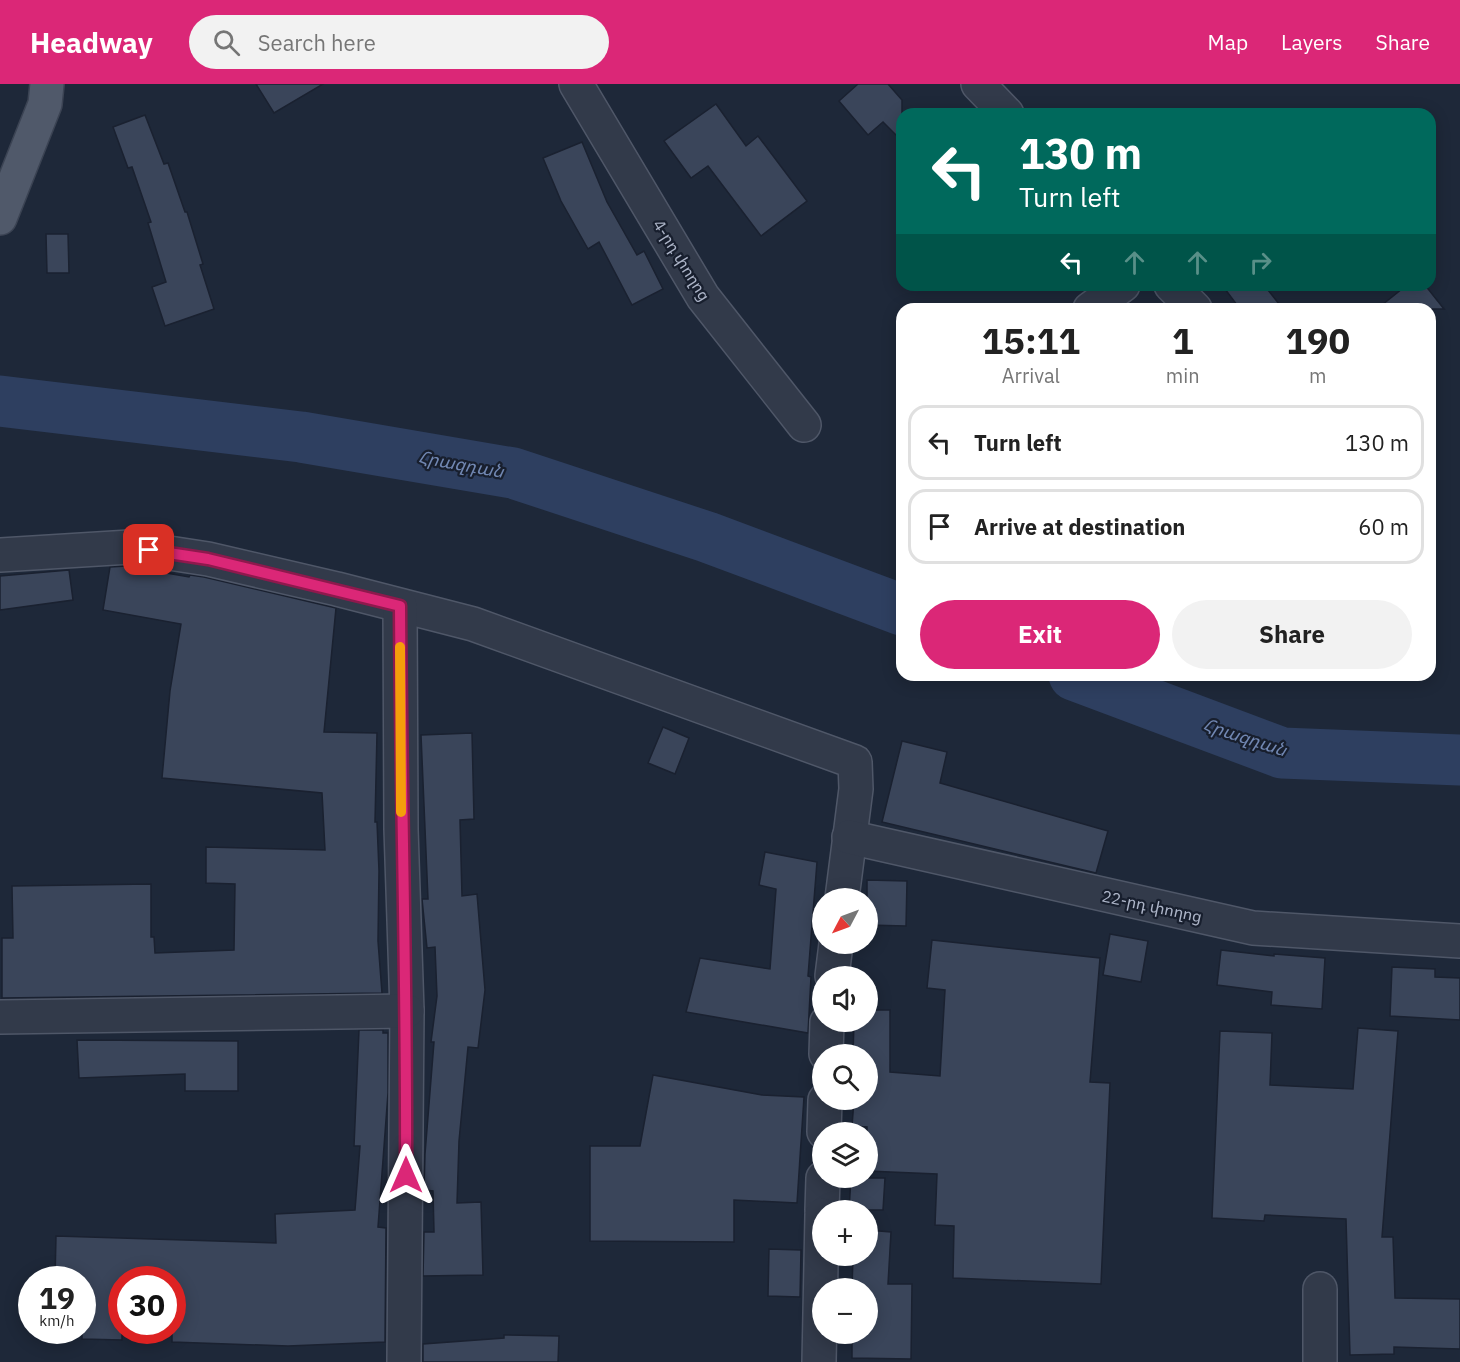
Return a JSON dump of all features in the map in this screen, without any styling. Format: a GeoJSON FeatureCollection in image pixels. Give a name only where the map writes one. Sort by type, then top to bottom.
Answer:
{"type":"FeatureCollection","features":[{"type":"Feature","properties":{"kind":"main road"},"geometry":{"type":"LineString","coordinates":[[0,218],[9,172],[45,104],[48,84]]}},
{"type":"Feature","properties":{"kind":"street","name":"4-րդ փողոց"},"geometry":{"type":"LineString","coordinates":[[576,84],[703,297],[804,425]]}},
{"type":"Feature","properties":{"kind":"street"},"geometry":{"type":"LineString","coordinates":[[978,84],[1001,108]]}},
{"type":"Feature","properties":{"kind":"street"},"geometry":{"type":"LineString","coordinates":[[1098,303],[1115,291]]}},
{"type":"Feature","properties":{"kind":"street"},"geometry":{"type":"LineString","coordinates":[[1177,291],[1189,303]]}},
{"type":"Feature","properties":{"kind":"street"},"geometry":{"type":"LineString","coordinates":[[0,555],[130,547],[208,559],[473,624],[855,762],[856,789],[843,888]]}},
{"type":"Feature","properties":{"kind":"street"},"geometry":{"type":"LineString","coordinates":[[400,606],[401,829],[407,1011],[404,1362]]}},
{"type":"Feature","properties":{"kind":"street","name":"22-րդ փողոց"},"geometry":{"type":"LineString","coordinates":[[849,837],[1253,928],[1460,940]]}},
{"type":"Feature","properties":{"kind":"street"},"geometry":{"type":"LineString","coordinates":[[0,1017],[407,1011]]}},
{"type":"Feature","properties":{"kind":"street"},"geometry":{"type":"LineString","coordinates":[[819,1362],[821,1266]]}},
{"type":"Feature","properties":{"kind":"street"},"geometry":{"type":"LineString","coordinates":[[1320,1289],[1320,1362]]}},
{"type":"Feature","properties":{"kind":"building"},"geometry":{"type":"Polygon","coordinates":[[[256,84],[323,84],[274,113],[256,84]]]}},
{"type":"Feature","properties":{"kind":"building"},"geometry":{"type":"Polygon","coordinates":[[[858,84],[888,84],[902,100],[902,108],[896,108],[896,135],[883,122],[868,135],[839,101],[858,84]]]}},
{"type":"Feature","properties":{"kind":"building"},"geometry":{"type":"Polygon","coordinates":[[[716,104],[746,146],[758,136],[807,201],[761,236],[708,166],[691,178],[664,141],[716,104]]]}},
{"type":"Feature","properties":{"kind":"building"},"geometry":{"type":"Polygon","coordinates":[[[145,115],[164,164],[168,163],[185,212],[187,212],[214,309],[165,326],[152,287],[166,282],[148,223],[151,222],[132,167],[128,168],[113,127],[145,115]]]}},
{"type":"Feature","properties":{"kind":"building"},"geometry":{"type":"Polygon","coordinates":[[[582,142],[607,202],[637,255],[644,251],[663,289],[632,305],[599,242],[588,249],[561,201],[543,158],[582,142]]]}},
{"type":"Feature","properties":{"kind":"building"},"geometry":{"type":"Polygon","coordinates":[[[46,234],[68,234],[69,273],[47,273],[46,234]]]}},
{"type":"Feature","properties":{"kind":"building"},"geometry":{"type":"Polygon","coordinates":[[[1226,291],[1269,291],[1278,303],[1236,303],[1226,291]]]}},
{"type":"Feature","properties":{"kind":"building"},"geometry":{"type":"Polygon","coordinates":[[[1400,291],[1430,291],[1444,309],[1436,309],[1436,303],[1384,303],[1400,291]]]}},
{"type":"Feature","properties":{"kind":"building"},"geometry":{"type":"Polygon","coordinates":[[[126,566],[189,577],[190,575],[204,577],[336,608],[324,732],[377,733],[375,822],[377,822],[378,941],[382,993],[2,998],[2,938],[13,938],[12,886],[151,884],[151,937],[154,937],[155,953],[234,950],[235,884],[206,883],[206,847],[325,850],[322,793],[162,778],[170,691],[181,624],[103,610],[110,567],[126,566]]]}},
{"type":"Feature","properties":{"kind":"building"},"geometry":{"type":"Polygon","coordinates":[[[69,570],[73,600],[0,610],[0,576],[69,570]]]}},
{"type":"Feature","properties":{"kind":"building"},"geometry":{"type":"Polygon","coordinates":[[[663,727],[689,738],[675,774],[648,763],[663,727]]]}},
{"type":"Feature","properties":{"kind":"building"},"geometry":{"type":"Polygon","coordinates":[[[472,733],[474,819],[460,820],[462,896],[477,894],[485,990],[478,1048],[468,1047],[459,1141],[457,1203],[481,1202],[483,1275],[423,1276],[424,1232],[434,1232],[433,1191],[424,1190],[434,1042],[431,1042],[437,996],[435,947],[427,948],[422,899],[428,899],[421,735],[472,733]]]}},
{"type":"Feature","properties":{"kind":"building"},"geometry":{"type":"Polygon","coordinates":[[[902,741],[947,752],[940,783],[1108,831],[1096,873],[882,822],[902,741]]]}},
{"type":"Feature","properties":{"kind":"building"},"geometry":{"type":"Polygon","coordinates":[[[765,852],[817,862],[815,888],[812,888],[808,1033],[686,1012],[700,958],[770,969],[776,889],[759,885],[765,852]]]}},
{"type":"Feature","properties":{"kind":"building"},"geometry":{"type":"Polygon","coordinates":[[[867,880],[907,881],[906,926],[878,925],[878,888],[867,888],[867,880]]]}},
{"type":"Feature","properties":{"kind":"building"},"geometry":{"type":"Polygon","coordinates":[[[1110,934],[1148,941],[1141,982],[1103,975],[1110,934]]]}},
{"type":"Feature","properties":{"kind":"building"},"geometry":{"type":"Polygon","coordinates":[[[932,940],[1100,958],[1090,1082],[1110,1083],[1101,1284],[953,1278],[954,1226],[935,1225],[937,1174],[878,1171],[878,1122],[852,1122],[853,1110],[878,1110],[878,1044],[853,1044],[854,1032],[878,1032],[878,1010],[890,1010],[890,1072],[940,1076],[945,990],[927,988],[932,940]]]}},
{"type":"Feature","properties":{"kind":"building"},"geometry":{"type":"Polygon","coordinates":[[[1221,950],[1274,956],[1274,954],[1325,958],[1322,1009],[1271,1005],[1272,992],[1217,985],[1221,950]]]}},
{"type":"Feature","properties":{"kind":"building"},"geometry":{"type":"Polygon","coordinates":[[[1392,967],[1435,969],[1435,977],[1460,978],[1460,1020],[1390,1016],[1392,967]]]}},
{"type":"Feature","properties":{"kind":"building"},"geometry":{"type":"Polygon","coordinates":[[[1358,1028],[1398,1031],[1382,1237],[1393,1237],[1395,1298],[1460,1299],[1460,1349],[1394,1347],[1394,1354],[1350,1355],[1346,1219],[1265,1215],[1264,1221],[1212,1218],[1220,1031],[1272,1033],[1270,1085],[1353,1089],[1358,1028]]]}},
{"type":"Feature","properties":{"kind":"building"},"geometry":{"type":"Polygon","coordinates":[[[359,1030],[383,1030],[383,1033],[388,1033],[388,1093],[378,1227],[386,1228],[385,1342],[288,1346],[186,1342],[186,1266],[108,1266],[108,1340],[96,1339],[96,1266],[55,1266],[56,1236],[276,1243],[275,1214],[355,1210],[360,1146],[354,1146],[359,1030]]]}},
{"type":"Feature","properties":{"kind":"building"},"geometry":{"type":"Polygon","coordinates":[[[77,1040],[238,1041],[238,1091],[185,1091],[185,1074],[79,1078],[77,1040]]]}},
{"type":"Feature","properties":{"kind":"building"},"geometry":{"type":"Polygon","coordinates":[[[653,1075],[762,1095],[804,1097],[797,1203],[734,1200],[734,1242],[590,1241],[590,1146],[640,1146],[653,1075]]]}},
{"type":"Feature","properties":{"kind":"building"},"geometry":{"type":"Polygon","coordinates":[[[878,1178],[885,1178],[883,1210],[878,1210],[878,1200],[850,1200],[850,1188],[878,1188],[878,1178]]]}},
{"type":"Feature","properties":{"kind":"building"},"geometry":{"type":"Polygon","coordinates":[[[878,1231],[891,1232],[888,1284],[912,1284],[911,1359],[852,1358],[852,1344],[878,1344],[878,1278],[852,1278],[853,1266],[878,1266],[878,1231]]]}},
{"type":"Feature","properties":{"kind":"building"},"geometry":{"type":"Polygon","coordinates":[[[769,1249],[801,1250],[800,1297],[768,1296],[769,1249]]]}},
{"type":"Feature","properties":{"kind":"building"},"geometry":{"type":"Polygon","coordinates":[[[504,1335],[559,1336],[558,1362],[423,1362],[423,1344],[504,1338],[504,1335]]]}},
{"type":"Feature","properties":{"kind":"waterway","name":"Հրազդան"},"geometry":{"type":"LineString","coordinates":[[0,401],[301,437],[513,473],[707,537],[896,608]]}},
{"type":"Feature","properties":{"kind":"waterway","name":"Հրազդան"},"geometry":{"type":"LineString","coordinates":[[1090,681],[1282,753],[1460,760]]}},
{"type":"Feature","properties":{"kind":"slow traffic"},"geometry":{"type":"LineString","coordinates":[[400,647],[401,812]]}},
{"type":"Feature","properties":{"kind":"route"},"geometry":{"type":"LineString","coordinates":[[149,550],[208,559],[400,606],[401,829],[407,1011],[406,1175]]}}]}
